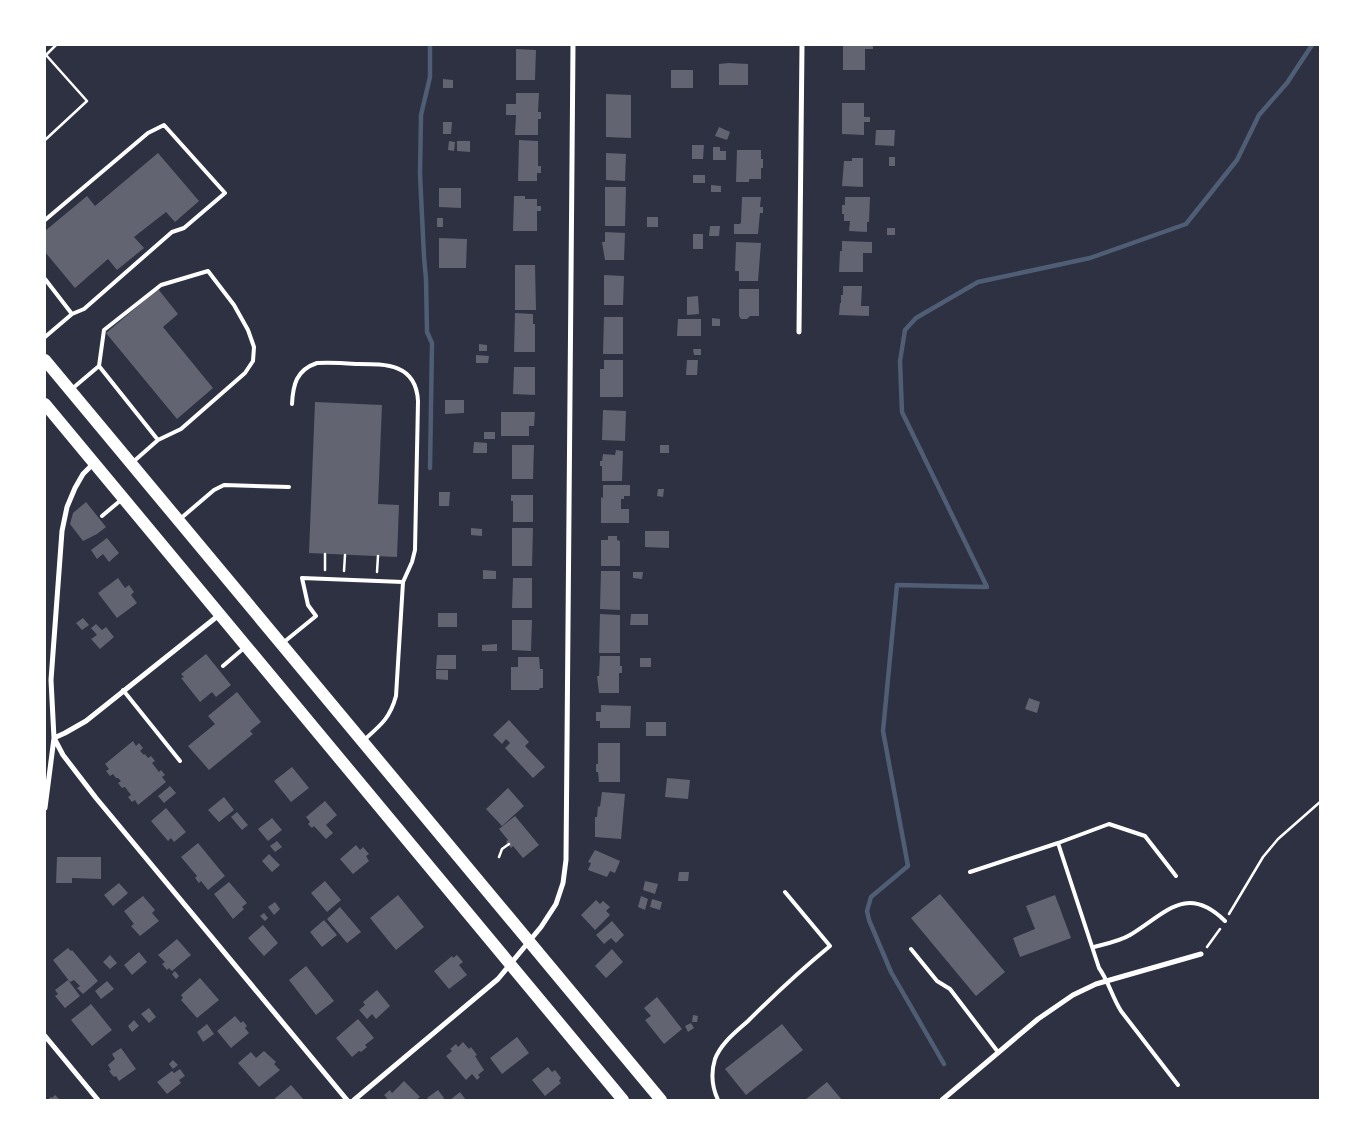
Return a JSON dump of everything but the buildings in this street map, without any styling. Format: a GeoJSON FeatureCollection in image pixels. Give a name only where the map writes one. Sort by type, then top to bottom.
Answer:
{"type":"FeatureCollection","features":[{"type":"Feature","properties":{"kind":"main road"},"geometry":{"type":"LineString","coordinates":[[45,360],[661,1100]]}},
{"type":"Feature","properties":{"kind":"main road"},"geometry":{"type":"LineString","coordinates":[[45,404],[622,1100]]}},
{"type":"Feature","properties":{"kind":"street"},"geometry":{"type":"LineString","coordinates":[[354,1100],[494,983],[541,928],[556,904],[563,883],[566,860],[573,45]]}},
{"type":"Feature","properties":{"kind":"street"},"geometry":{"type":"LineString","coordinates":[[799,332],[802,45]]}},
{"type":"Feature","properties":{"kind":"street"},"geometry":{"type":"LineString","coordinates":[[45,808],[54,738],[51,680],[63,523],[78,480],[94,464]]}},
{"type":"Feature","properties":{"kind":"street"},"geometry":{"type":"LineString","coordinates":[[54,738],[86,721],[219,615]]}},
{"type":"Feature","properties":{"kind":"street"},"geometry":{"type":"LineString","coordinates":[[45,678],[51,680]]}},
{"type":"Feature","properties":{"kind":"street"},"geometry":{"type":"LineString","coordinates":[[54,738],[63,755],[96,798],[347,1100]]}},
{"type":"Feature","properties":{"kind":"street"},"geometry":{"type":"LineString","coordinates":[[942,1100],[1052,1008],[1086,988],[1201,954]]}},
{"type":"Feature","properties":{"kind":"street"},"geometry":{"type":"LineString","coordinates":[[45,1036],[98,1100]]}},
{"type":"Feature","properties":{"kind":"lane"},"geometry":{"type":"LineString","coordinates":[[45,220],[148,133],[164,125],[225,193],[184,228],[172,232],[84,309],[72,314],[45,337]]}},
{"type":"Feature","properties":{"kind":"lane"},"geometry":{"type":"LineString","coordinates":[[70,390],[99,366],[104,330],[161,285],[208,271],[234,305],[248,330],[254,347],[253,360],[245,373],[181,429],[158,440],[131,463]]}},
{"type":"Feature","properties":{"kind":"lane"},"geometry":{"type":"LineString","coordinates":[[45,279],[72,314]]}},
{"type":"Feature","properties":{"kind":"lane"},"geometry":{"type":"LineString","coordinates":[[292,404],[293,389],[297,377],[306,368],[316,363],[388,365],[404,372],[416,390],[418,401],[415,538],[412,562],[404,582],[396,696],[386,720],[362,741]]}},
{"type":"Feature","properties":{"kind":"lane"},"geometry":{"type":"LineString","coordinates":[[99,366],[158,440]]}},
{"type":"Feature","properties":{"kind":"lane"},"geometry":{"type":"LineString","coordinates":[[178,520],[214,490],[224,485],[288,487]]}},
{"type":"Feature","properties":{"kind":"lane"},"geometry":{"type":"LineString","coordinates":[[102,516],[123,499]]}},
{"type":"Feature","properties":{"kind":"lane"},"geometry":{"type":"LineString","coordinates":[[281,644],[316,616],[308,606],[302,578],[404,582]]}},
{"type":"Feature","properties":{"kind":"lane"},"geometry":{"type":"LineString","coordinates":[[223,666],[245,647]]}},
{"type":"Feature","properties":{"kind":"lane"},"geometry":{"type":"LineString","coordinates":[[123,690],[180,761]]}},
{"type":"Feature","properties":{"kind":"lane"},"geometry":{"type":"LineString","coordinates":[[970,872],[1109,824],[1145,836],[1176,876]]}},
{"type":"Feature","properties":{"kind":"lane"},"geometry":{"type":"LineString","coordinates":[[1058,842],[1094,947],[1099,968],[1108,980],[1111,992],[1121,1011],[1178,1085]]}},
{"type":"Feature","properties":{"kind":"lane"},"geometry":{"type":"LineString","coordinates":[[718,1100],[714,1088],[713,1067],[725,1043],[792,978],[830,946],[785,892]]}},
{"type":"Feature","properties":{"kind":"lane"},"geometry":{"type":"LineString","coordinates":[[1094,947],[1129,936],[1166,910],[1185,903],[1204,906],[1225,921]]}},
{"type":"Feature","properties":{"kind":"lane"},"geometry":{"type":"LineString","coordinates":[[911,949],[937,981],[950,989],[998,1052]]}},
{"type":"Feature","properties":{"kind":"path"},"geometry":{"type":"LineString","coordinates":[[45,140],[88,101],[46,55],[56,45]]}},
{"type":"Feature","properties":{"kind":"path"},"geometry":{"type":"LineString","coordinates":[[325,554],[325,579]]}},
{"type":"Feature","properties":{"kind":"path"},"geometry":{"type":"LineString","coordinates":[[344,580],[345,555]]}},
{"type":"Feature","properties":{"kind":"path"},"geometry":{"type":"LineString","coordinates":[[377,581],[378,556]]}},
{"type":"Feature","properties":{"kind":"path"},"geometry":{"type":"LineString","coordinates":[[1201,954],[1225,921],[1263,857],[1278,840],[1320,802]]}},
{"type":"Feature","properties":{"kind":"path"},"geometry":{"type":"LineString","coordinates":[[499,857],[502,849],[508,844]]}},
{"type":"Feature","properties":{"kind":"waterway"},"geometry":{"type":"LineString","coordinates":[[430,45],[430,77],[421,115],[420,174],[427,332],[432,343],[430,468]]}},
{"type":"Feature","properties":{"kind":"waterway"},"geometry":{"type":"LineString","coordinates":[[944,1064],[891,972],[867,911],[871,897],[908,866],[883,731],[897,585],[987,587],[902,412],[900,361],[905,330],[916,318],[978,282],[1090,258],[1186,224],[1237,160],[1259,115],[1287,83],[1312,45]]}}]}
